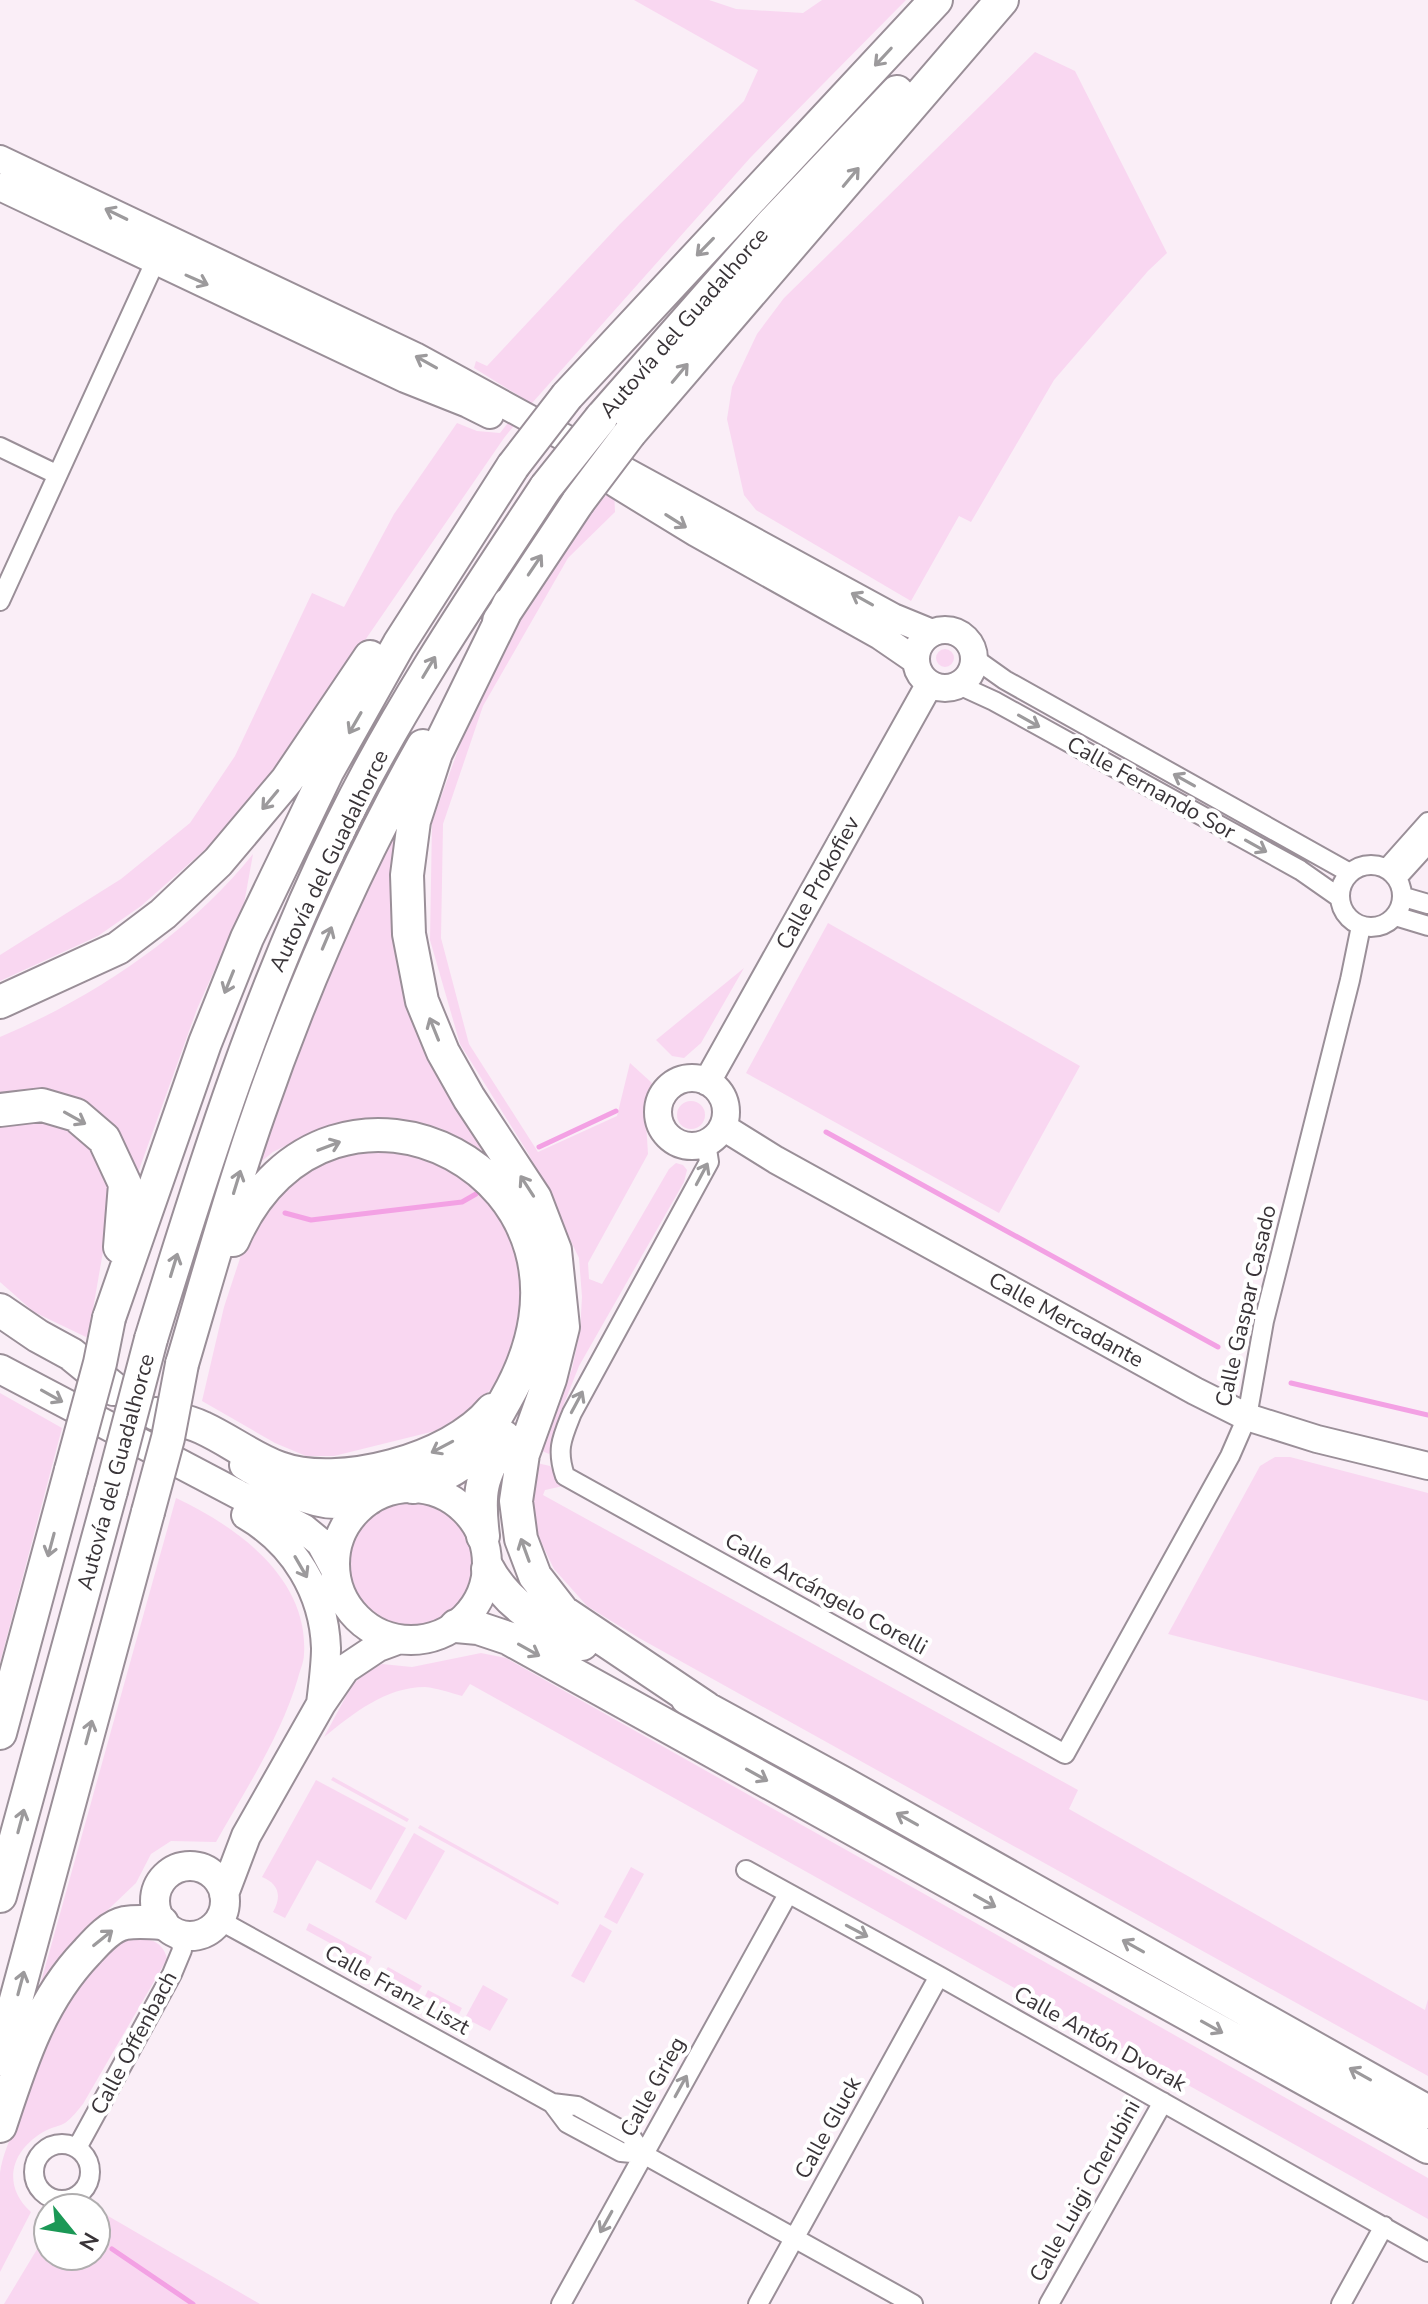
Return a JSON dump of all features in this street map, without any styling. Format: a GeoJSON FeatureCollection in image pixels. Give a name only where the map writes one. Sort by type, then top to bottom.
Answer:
{"type":"FeatureCollection","features":[{"type":"Feature","properties":{"kind":"highway","name":"Autovía del Guadalhorce"},"geometry":{"type":"LineString","coordinates":[[0,1733],[100,1363],[109,1318],[200,1057],[247,938],[342,746],[399,644],[513,466],[567,396],[936,0]]}},
{"type":"Feature","properties":{"kind":"highway","name":"Autovía del Guadalhorce"},"geometry":{"type":"LineString","coordinates":[[0,1896],[151,1339],[234,1080],[274,971],[343,822],[429,664],[546,487],[601,418],[770,226],[983,0]]}},
{"type":"Feature","properties":{"kind":"highway"},"geometry":{"type":"LineString","coordinates":[[187,1366],[258,1115],[301,1000],[347,893],[396,794],[448,702],[578,502],[630,433],[1002,0]]}},
{"type":"Feature","properties":{"kind":"highway"},"geometry":{"type":"LineString","coordinates":[[0,1021],[67,988],[163,914],[218,862],[287,780],[440,553],[513,466]]}},
{"type":"Feature","properties":{"kind":"highway"},"geometry":{"type":"LineString","coordinates":[[509,604],[436,753],[414,821],[407,875],[409,934],[422,1001],[443,1052],[469,1098],[535,1198],[555,1250],[563,1327],[550,1379],[523,1454],[516,1501],[521,1539],[535,1576],[563,1612],[706,1708]]}},
{"type":"Feature","properties":{"kind":"highway"},"geometry":{"type":"LineString","coordinates":[[0,1002],[118,948]]}},
{"type":"Feature","properties":{"kind":"highway"},"geometry":{"type":"LineString","coordinates":[[0,1110],[42,1105],[76,1115],[104,1139],[125,1184],[123,1232],[109,1318]]}},
{"type":"Feature","properties":{"kind":"highway"},"geometry":{"type":"LineString","coordinates":[[0,2059],[148,1512],[162,1426],[234,1237],[262,1190],[294,1161],[335,1142],[376,1135],[419,1139],[461,1155],[494,1184],[521,1220],[534,1260],[538,1303],[531,1346],[519,1377],[476,1452],[461,1466],[438,1479],[413,1487]]}},
{"type":"Feature","properties":{"kind":"highway"},"geometry":{"type":"LineString","coordinates":[[483,1536],[479,1491],[486,1470],[528,1394],[548,1346],[561,1286]]}},
{"type":"Feature","properties":{"kind":"highway"},"geometry":{"type":"LineString","coordinates":[[0,1310],[71,1354],[114,1389]]}},
{"type":"Feature","properties":{"kind":"highway"},"geometry":{"type":"LineString","coordinates":[[162,1426],[201,1427],[278,1468],[316,1477],[350,1475],[426,1456],[461,1437],[488,1415],[519,1377]]}},
{"type":"Feature","properties":{"kind":"highway"},"geometry":{"type":"LineString","coordinates":[[488,1569],[497,1587],[520,1609],[706,1708],[1428,2112]]}},
{"type":"Feature","properties":{"kind":"highway"},"geometry":{"type":"LineString","coordinates":[[456,1626],[478,1628],[508,1638],[1428,2147]]}},
{"type":"Feature","properties":{"kind":"highway"},"geometry":{"type":"LineString","coordinates":[[0,2126],[25,2049],[66,1974],[101,1937],[123,1923],[171,1929]]}},
{"type":"Feature","properties":{"kind":"main road"},"geometry":{"type":"LineString","coordinates":[[0,1330],[114,1389],[162,1426],[285,1489],[315,1501],[336,1504],[370,1500]]}},
{"type":"Feature","properties":{"kind":"main road"},"geometry":{"type":"LineString","coordinates":[[0,1369],[304,1529],[321,1543],[335,1569],[342,1598],[344,1647],[321,1704]]}},
{"type":"Feature","properties":{"kind":"main road"},"geometry":{"type":"LineString","coordinates":[[104,1424],[189,1484],[256,1521],[277,1536],[295,1556],[312,1585],[324,1623],[326,1650],[321,1704]]}},
{"type":"Feature","properties":{"kind":"main road"},"geometry":{"type":"LineString","coordinates":[[335,1569],[336,1548],[343,1529],[370,1500],[391,1490],[413,1487],[435,1491],[455,1501],[472,1516],[483,1536],[488,1569],[479,1601],[456,1626],[428,1639],[397,1640],[380,1635],[352,1613],[342,1598]]}},
{"type":"Feature","properties":{"kind":"main road"},"geometry":{"type":"LineString","coordinates":[[246,1836],[224,1857],[195,1867],[183,1867],[163,1878],[155,1900],[156,1912],[171,1929],[190,1937],[202,1934],[221,1907],[246,1836],[321,1704],[345,1669],[360,1657],[397,1640]]}},
{"type":"Feature","properties":{"kind":"main road"},"geometry":{"type":"LineString","coordinates":[[195,1867],[214,1876],[221,1907]]}},
{"type":"Feature","properties":{"kind":"street"},"geometry":{"type":"LineString","coordinates":[[0,159],[160,249]]}},
{"type":"Feature","properties":{"kind":"street"},"geometry":{"type":"LineString","coordinates":[[0,187],[160,249],[415,356],[565,446],[696,533],[880,636],[915,660]]}},
{"type":"Feature","properties":{"kind":"street"},"geometry":{"type":"LineString","coordinates":[[0,601],[160,249]]}},
{"type":"Feature","properties":{"kind":"street"},"geometry":{"type":"LineString","coordinates":[[565,446],[893,617],[932,633]]}},
{"type":"Feature","properties":{"kind":"street"},"geometry":{"type":"LineString","coordinates":[[0,447],[56,474]]}},
{"type":"Feature","properties":{"kind":"street"},"geometry":{"type":"LineString","coordinates":[[948,630],[960,634],[969,643],[974,658],[967,678],[950,689],[929,685],[922,679],[915,660],[923,639],[932,633],[948,630]]}},
{"type":"Feature","properties":{"kind":"street","name":"Calle Fernando Sor"},"geometry":{"type":"LineString","coordinates":[[974,658],[1005,680],[1350,873]]}},
{"type":"Feature","properties":{"kind":"street","name":"Calle Prokofiev"},"geometry":{"type":"LineString","coordinates":[[707,1082],[929,685]]}},
{"type":"Feature","properties":{"kind":"street","name":"Calle Fernando Sor"},"geometry":{"type":"LineString","coordinates":[[959,685],[994,701],[1300,870],[1340,898]]}},
{"type":"Feature","properties":{"kind":"street"},"geometry":{"type":"LineString","coordinates":[[1392,873],[1428,822]]}},
{"type":"Feature","properties":{"kind":"street"},"geometry":{"type":"LineString","coordinates":[[1392,873],[1428,844]]}},
{"type":"Feature","properties":{"kind":"street"},"geometry":{"type":"LineString","coordinates":[[1377,865],[1392,873],[1404,897],[1399,911],[1389,923],[1375,928],[1361,926],[1346,915],[1340,898],[1344,880],[1350,873],[1363,866],[1377,865]]}},
{"type":"Feature","properties":{"kind":"street"},"geometry":{"type":"LineString","coordinates":[[1404,897],[1428,904]]}},
{"type":"Feature","properties":{"kind":"street"},"geometry":{"type":"LineString","coordinates":[[1395,916],[1428,926]]}},
{"type":"Feature","properties":{"kind":"street","name":"Calle Gaspar Casado"},"geometry":{"type":"LineString","coordinates":[[1065,1754],[1230,1456],[1247,1417],[1264,1321],[1361,926]]}},
{"type":"Feature","properties":{"kind":"street"},"geometry":{"type":"LineString","coordinates":[[685,1079],[707,1082],[716,1088],[725,1106],[714,1135],[695,1146],[673,1141],[659,1123],[658,1112],[665,1091],[685,1079]]}},
{"type":"Feature","properties":{"kind":"street","name":"Calle Mercadante"},"geometry":{"type":"LineString","coordinates":[[714,1135],[846,1198],[1181,1384],[1247,1417],[1317,1439],[1428,1466]]}},
{"type":"Feature","properties":{"kind":"street","name":"Calle Arcángelo Corelli"},"geometry":{"type":"LineString","coordinates":[[714,1135],[709,1162],[572,1413],[561,1440],[559,1457],[565,1476],[1065,1754]]}},
{"type":"Feature","properties":{"kind":"street","name":"Calle Antón Dvorak"},"geometry":{"type":"LineString","coordinates":[[746,1870],[1428,2252]]}},
{"type":"Feature","properties":{"kind":"street","name":"Calle Grieg"},"geometry":{"type":"LineString","coordinates":[[561,2304],[788,1894]]}},
{"type":"Feature","properties":{"kind":"street","name":"Calle Franz Liszt"},"geometry":{"type":"LineString","coordinates":[[221,1907],[552,2103],[567,2123],[621,2152],[643,2154],[913,2304]]}},
{"type":"Feature","properties":{"kind":"street","name":"Calle Offenbach"},"geometry":{"type":"LineString","coordinates":[[77,2148],[172,1974],[182,1950],[171,1929]]}},
{"type":"Feature","properties":{"kind":"street","name":"Calle Gluck"},"geometry":{"type":"LineString","coordinates":[[758,2304],[939,1976]]}},
{"type":"Feature","properties":{"kind":"street","name":"Calle Luigi Cherubini"},"geometry":{"type":"LineString","coordinates":[[1049,2304],[1163,2102]]}},
{"type":"Feature","properties":{"kind":"street"},"geometry":{"type":"LineString","coordinates":[[1341,2304],[1384,2226]]}},
{"type":"Feature","properties":{"kind":"shaded area"},"geometry":{"type":"Polygon","coordinates":[[[634,0],[709,0],[736,9],[803,13],[822,0],[906,0],[750,158],[533,402],[504,438],[282,761],[208,847],[141,906],[98,936],[0,981],[0,955],[121,879],[190,823],[235,756],[312,593],[344,607],[394,514],[457,423],[477,431],[500,433],[526,400],[474,368],[476,361],[487,366],[620,224],[744,101],[758,70],[634,0]]]}},
{"type":"Feature","properties":{"kind":"shaded area"},"geometry":{"type":"Polygon","coordinates":[[[1035,52],[1075,71],[1167,253],[1054,380],[971,522],[959,516],[911,601],[756,510],[744,495],[727,419],[732,387],[757,334],[784,298],[1035,52]]]}},
{"type":"Feature","properties":{"kind":"shaded area"},"geometry":{"type":"Polygon","coordinates":[[[614,487],[615,512],[568,558],[483,706],[443,824],[441,938],[469,1044],[538,1152],[617,1116],[630,1063],[652,1083],[645,1106],[648,1154],[588,1263],[589,1279],[602,1284],[669,1169],[676,1163],[687,1170],[684,1182],[579,1366],[560,1414],[549,1454],[542,1451],[572,1369],[580,1331],[582,1297],[579,1258],[528,1153],[460,1044],[430,940],[432,822],[475,703],[525,610],[584,519],[614,487]]]}},
{"type":"Feature","properties":{"kind":"shaded area"},"geometry":{"type":"Polygon","coordinates":[[[945,649],[954,658],[945,667],[936,658],[945,649]]]}},
{"type":"Feature","properties":{"kind":"shaded area"},"geometry":{"type":"Polygon","coordinates":[[[395,832],[390,900],[408,1013],[448,1096],[485,1152],[440,1128],[374,1120],[315,1131],[273,1152],[258,1164],[333,954],[395,832]]]}},
{"type":"Feature","properties":{"kind":"shaded area"},"geometry":{"type":"Polygon","coordinates":[[[253,854],[244,904],[197,1009],[135,1181],[116,1141],[0,1103],[0,1037],[70,1003],[138,960],[200,910],[253,854]]]}},
{"type":"Feature","properties":{"kind":"shaded area"},"geometry":{"type":"Polygon","coordinates":[[[828,923],[1080,1066],[999,1213],[746,1073],[828,923]]]}},
{"type":"Feature","properties":{"kind":"shaded area"},"geometry":{"type":"Polygon","coordinates":[[[744,968],[701,1043],[684,1058],[672,1056],[656,1040],[744,968]]]}},
{"type":"Feature","properties":{"kind":"shaded area"},"geometry":{"type":"Polygon","coordinates":[[[691,1101],[701,1105],[705,1115],[701,1125],[691,1129],[681,1125],[677,1115],[681,1105],[691,1101]]]}},
{"type":"Feature","properties":{"kind":"shaded area"},"geometry":{"type":"Polygon","coordinates":[[[34,1120],[66,1127],[93,1152],[113,1194],[88,1338],[34,1312],[0,1282],[0,1127],[34,1120]]]}},
{"type":"Feature","properties":{"kind":"shaded area"},"geometry":{"type":"Polygon","coordinates":[[[364,1151],[403,1152],[441,1163],[489,1199],[519,1250],[525,1309],[497,1383],[469,1411],[435,1431],[334,1456],[306,1456],[275,1443],[202,1401],[224,1307],[245,1243],[277,1194],[326,1161],[364,1151]]]}},
{"type":"Feature","properties":{"kind":"shaded area"},"geometry":{"type":"Polygon","coordinates":[[[0,1393],[62,1428],[0,1663],[0,1393]]]}},
{"type":"Feature","properties":{"kind":"shaded area"},"geometry":{"type":"Polygon","coordinates":[[[1275,1457],[1290,1457],[1428,1493],[1428,1701],[1168,1634],[1260,1466],[1275,1457]]]}},
{"type":"Feature","properties":{"kind":"shaded area"},"geometry":{"type":"Polygon","coordinates":[[[537,1463],[550,1466],[563,1486],[545,1490],[543,1495],[1078,1790],[1069,1809],[1425,2010],[1428,1999],[1428,2076],[639,1638],[587,1606],[554,1569],[539,1538],[531,1508],[537,1463]]]}},
{"type":"Feature","properties":{"kind":"shaded area"},"geometry":{"type":"Polygon","coordinates":[[[176,1498],[244,1540],[282,1579],[295,1602],[302,1627],[303,1663],[291,1700],[272,1741],[216,1842],[171,1841],[151,1854],[136,1883],[69,1947],[34,2007],[176,1498]]]}},
{"type":"Feature","properties":{"kind":"shaded area"},"geometry":{"type":"Polygon","coordinates":[[[411,1500],[435,1505],[456,1518],[469,1539],[474,1563],[469,1587],[456,1608],[435,1621],[411,1626],[387,1621],[366,1608],[353,1587],[348,1563],[353,1539],[366,1518],[387,1505],[411,1500]]]}},
{"type":"Feature","properties":{"kind":"shaded area"},"geometry":{"type":"Polygon","coordinates":[[[481,1653],[506,1658],[1428,2178],[1428,2219],[470,1684],[462,1696],[425,1687],[396,1692],[370,1703],[324,1737],[351,1687],[365,1672],[382,1664],[412,1667],[481,1653]]]}},
{"type":"Feature","properties":{"kind":"shaded area"},"geometry":{"type":"Polygon","coordinates":[[[333,1777],[409,1819],[407,1822],[331,1780],[333,1777]]]}},
{"type":"Feature","properties":{"kind":"shaded area"},"geometry":{"type":"Polygon","coordinates":[[[316,1780],[406,1828],[371,1890],[317,1860],[285,1918],[273,1912],[277,1891],[272,1883],[262,1877],[316,1780]]]}},
{"type":"Feature","properties":{"kind":"shaded area"},"geometry":{"type":"Polygon","coordinates":[[[420,1825],[559,1902],[558,1905],[418,1828],[420,1825]]]}},
{"type":"Feature","properties":{"kind":"shaded area"},"geometry":{"type":"Polygon","coordinates":[[[414,1833],[445,1851],[406,1920],[375,1902],[414,1833]]]}},
{"type":"Feature","properties":{"kind":"shaded area"},"geometry":{"type":"Polygon","coordinates":[[[631,1867],[644,1874],[617,1924],[604,1917],[631,1867]]]}},
{"type":"Feature","properties":{"kind":"shaded area"},"geometry":{"type":"Polygon","coordinates":[[[309,1923],[372,1957],[368,1964],[306,1930],[309,1923]]]}},
{"type":"Feature","properties":{"kind":"shaded area"},"geometry":{"type":"Polygon","coordinates":[[[600,1924],[612,1931],[584,1983],[571,1976],[600,1924]]]}},
{"type":"Feature","properties":{"kind":"shaded area"},"geometry":{"type":"Polygon","coordinates":[[[124,1937],[144,1938],[156,1943],[167,1959],[83,2104],[65,2123],[35,2138],[18,2156],[13,2178],[21,2201],[31,2212],[0,2272],[1,2167],[35,2069],[70,1997],[103,1955],[124,1937]]]}},
{"type":"Feature","properties":{"kind":"shaded area"},"geometry":{"type":"Polygon","coordinates":[[[388,1967],[422,1986],[418,1992],[384,1973],[388,1967]]]}},
{"type":"Feature","properties":{"kind":"shaded area"},"geometry":{"type":"Polygon","coordinates":[[[483,1985],[508,1999],[490,2031],[465,2018],[483,1985]]]}},
{"type":"Feature","properties":{"kind":"shaded area"},"geometry":{"type":"Polygon","coordinates":[[[428,1990],[462,2008],[459,2014],[425,1996],[428,1990]]]}},
{"type":"Feature","properties":{"kind":"shaded area"},"geometry":{"type":"Polygon","coordinates":[[[112,2218],[260,2304],[4,2304],[32,2258],[32,2272],[112,2272],[112,2218]]]}},
{"type":"Feature","properties":{"kind":"waterway"},"geometry":{"type":"LineString","coordinates":[[539,1147],[616,1111]]}},
{"type":"Feature","properties":{"kind":"waterway"},"geometry":{"type":"LineString","coordinates":[[826,1132],[1218,1347]]}},
{"type":"Feature","properties":{"kind":"waterway"},"geometry":{"type":"LineString","coordinates":[[285,1213],[311,1220],[462,1202],[476,1194]]}},
{"type":"Feature","properties":{"kind":"waterway"},"geometry":{"type":"LineString","coordinates":[[1291,1383],[1428,1415]]}},
{"type":"Feature","properties":{"kind":"waterway"},"geometry":{"type":"LineString","coordinates":[[112,2249],[193,2304]]}}]}
